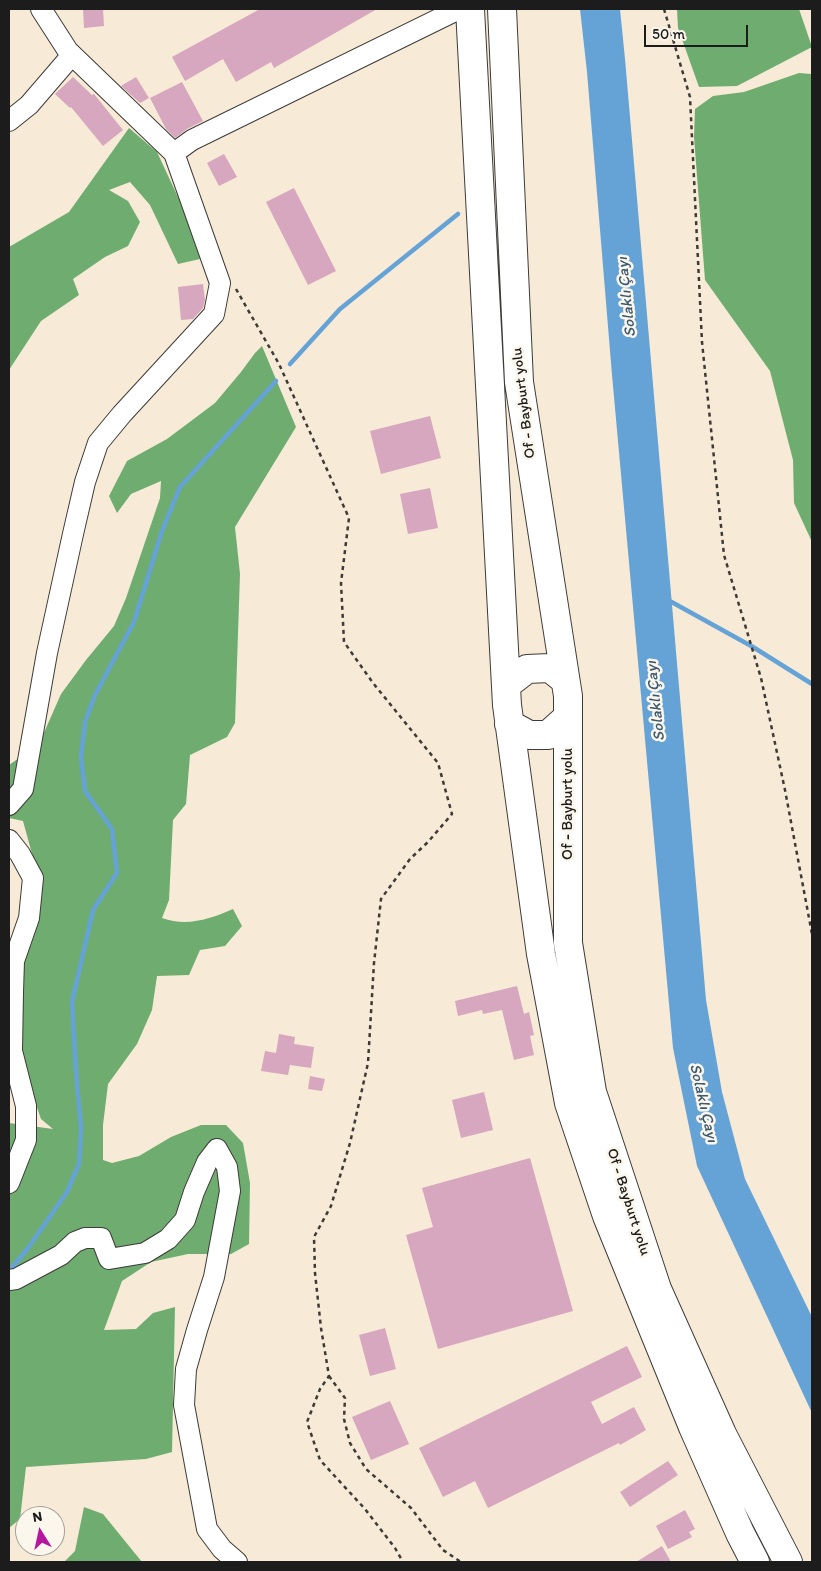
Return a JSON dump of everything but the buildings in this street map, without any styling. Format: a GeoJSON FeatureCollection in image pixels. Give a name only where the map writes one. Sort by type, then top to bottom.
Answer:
{"type":"FeatureCollection","features":[{"type":"Feature","properties":{"kind":"highway","name":"Of - Bayburt yolu"},"geometry":{"type":"LineString","coordinates":[[470,9],[506,685],[509,724],[541,954],[569,1103],[607,1216],[693,1427],[740,1533],[755,1562]]}},
{"type":"Feature","properties":{"kind":"highway","name":"Of - Bayburt yolu"},"geometry":{"type":"LineString","coordinates":[[502,9],[519,382],[568,696],[568,943],[592,1092],[657,1289],[722,1434],[788,1562]]}},
{"type":"Feature","properties":{"kind":"highway"},"geometry":{"type":"LineString","coordinates":[[506,685],[527,669],[550,668],[565,680]]}},
{"type":"Feature","properties":{"kind":"highway"},"geometry":{"type":"LineString","coordinates":[[509,724],[529,735],[548,735],[568,718]]}},
{"type":"Feature","properties":{"kind":"street"},"geometry":{"type":"LineString","coordinates":[[9,805],[23,789],[47,654],[69,552],[85,482],[98,444],[122,414],[214,314],[220,283],[174,153],[68,51],[41,9]]}},
{"type":"Feature","properties":{"kind":"street"},"geometry":{"type":"LineString","coordinates":[[174,153],[192,140],[459,9]]}},
{"type":"Feature","properties":{"kind":"street"},"geometry":{"type":"LineString","coordinates":[[9,121],[28,105],[72,55]]}},
{"type":"Feature","properties":{"kind":"street"},"geometry":{"type":"LineString","coordinates":[[9,840],[20,854],[33,878],[29,918],[14,961],[12,1012],[12,1051],[26,1106],[26,1140],[9,1183]]}},
{"type":"Feature","properties":{"kind":"street"},"geometry":{"type":"LineString","coordinates":[[9,1280],[16,1279],[61,1255],[75,1242],[85,1238],[101,1238],[109,1259],[145,1253],[168,1240],[185,1220],[194,1192],[207,1162],[218,1150],[227,1167],[230,1191],[214,1277],[186,1369],[184,1405],[207,1529],[222,1549],[237,1562]]}},
{"type":"Feature","properties":{"kind":"path"},"geometry":{"type":"LineString","coordinates":[[664,9],[690,96],[702,342],[724,555],[761,678],[785,790],[812,934]]}},
{"type":"Feature","properties":{"kind":"path"},"geometry":{"type":"LineString","coordinates":[[236,288],[279,364],[349,518],[341,583],[344,642],[373,683],[438,763],[452,814],[428,842],[410,859],[381,899],[374,963],[368,1063],[350,1143],[331,1206],[314,1237],[315,1273],[329,1376],[345,1398],[344,1419],[350,1444],[366,1469],[411,1508],[443,1550],[461,1562]]}},
{"type":"Feature","properties":{"kind":"path"},"geometry":{"type":"LineString","coordinates":[[329,1376],[320,1389],[307,1422],[320,1460],[365,1509],[395,1548],[402,1562]]}},
{"type":"Feature","properties":{"kind":"green space"},"geometry":{"type":"Polygon","coordinates":[[[677,9],[799,9],[812,47],[737,86],[699,87],[678,28],[677,9]]]}},
{"type":"Feature","properties":{"kind":"green space"},"geometry":{"type":"Polygon","coordinates":[[[799,73],[811,74],[812,77],[812,542],[794,503],[793,460],[770,371],[705,280],[694,137],[695,109],[713,96],[744,92],[799,73]]]}},
{"type":"Feature","properties":{"kind":"green space"},"geometry":{"type":"Polygon","coordinates":[[[129,128],[157,152],[184,210],[200,259],[178,264],[150,205],[130,182],[109,190],[128,201],[140,222],[128,246],[105,257],[73,279],[79,295],[41,321],[9,370],[9,247],[69,212],[129,128]]]}},
{"type":"Feature","properties":{"kind":"green space"},"geometry":{"type":"Polygon","coordinates":[[[262,346],[296,427],[235,527],[240,574],[235,723],[227,737],[190,755],[186,804],[173,820],[169,900],[162,918],[180,922],[198,921],[233,909],[242,926],[225,946],[200,950],[189,975],[157,976],[152,1010],[137,1044],[108,1084],[103,1125],[103,1160],[112,1163],[139,1156],[171,1137],[201,1125],[226,1125],[243,1143],[250,1183],[249,1244],[231,1254],[188,1254],[151,1262],[122,1281],[104,1330],[136,1329],[153,1313],[175,1307],[172,1452],[146,1459],[26,1467],[22,1506],[15,1506],[15,1523],[9,1528],[9,1123],[53,1129],[41,1119],[18,1053],[18,989],[40,883],[23,821],[9,818],[9,765],[39,744],[61,694],[114,626],[126,598],[160,498],[161,481],[131,494],[117,513],[109,496],[127,461],[167,439],[215,403],[262,346]]]}},
{"type":"Feature","properties":{"kind":"green space"},"geometry":{"type":"Polygon","coordinates":[[[84,1507],[103,1514],[142,1562],[64,1562],[75,1551],[84,1507]]]}},
{"type":"Feature","properties":{"kind":"water","name":"Solaklı Çayı"},"geometry":{"type":"Polygon","coordinates":[[[580,9],[620,9],[706,1000],[722,1092],[745,1179],[812,1317],[812,1413],[697,1166],[673,1048],[580,9]]]}},
{"type":"Feature","properties":{"kind":"waterway"},"geometry":{"type":"LineString","coordinates":[[290,364],[340,309],[458,214]]}},
{"type":"Feature","properties":{"kind":"waterway"},"geometry":{"type":"LineString","coordinates":[[11,1269],[67,1192],[79,1164],[81,1129],[72,1002],[93,910],[117,873],[112,829],[85,791],[81,757],[85,722],[95,695],[134,622],[162,531],[180,487],[276,381]]}},
{"type":"Feature","properties":{"kind":"waterway"},"geometry":{"type":"LineString","coordinates":[[668,600],[753,647],[812,684]]}}]}
